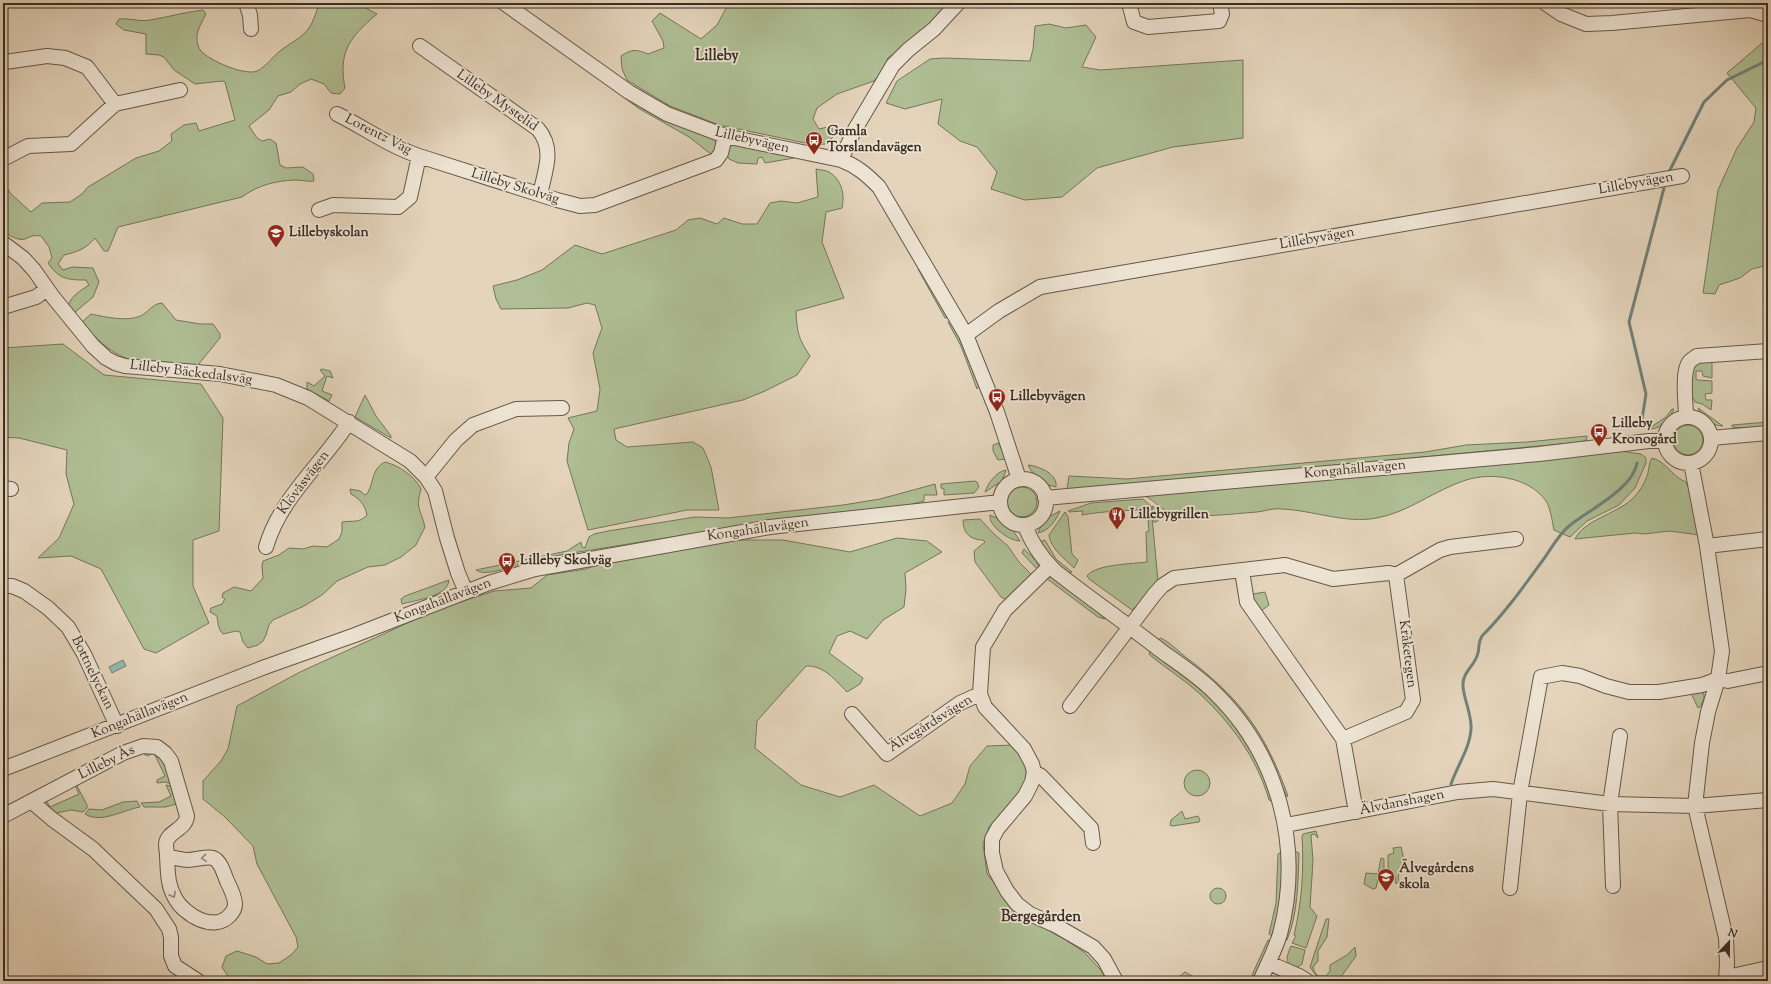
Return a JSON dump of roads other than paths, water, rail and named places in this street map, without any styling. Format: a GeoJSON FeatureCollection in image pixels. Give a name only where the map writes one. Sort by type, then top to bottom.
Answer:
{"type":"FeatureCollection","features":[{"type":"Feature","properties":{"kind":"street"},"geometry":{"type":"LineString","coordinates":[[246,3],[250,15],[251,29]]}},
{"type":"Feature","properties":{"kind":"street","name":"Lillebyvägen"},"geometry":{"type":"LineString","coordinates":[[504,3],[629,92],[652,106],[690,123],[725,136],[841,160],[852,164],[865,173],[879,187],[966,335],[997,412],[1019,479]]}},
{"type":"Feature","properties":{"kind":"street"},"geometry":{"type":"LineString","coordinates":[[841,160],[854,131],[893,65],[908,50],[934,29],[958,3]]}},
{"type":"Feature","properties":{"kind":"street"},"geometry":{"type":"LineString","coordinates":[[1129,3],[1134,22],[1148,27],[1219,21],[1222,14],[1220,3]]}},
{"type":"Feature","properties":{"kind":"street"},"geometry":{"type":"LineString","coordinates":[[1545,3],[1561,14],[1586,24],[1612,23],[1750,10],[1768,15]]}},
{"type":"Feature","properties":{"kind":"street","name":"Lilleby Mystelid"},"geometry":{"type":"LineString","coordinates":[[420,46],[538,129],[545,136],[549,152],[540,194]]}},
{"type":"Feature","properties":{"kind":"street"},"geometry":{"type":"LineString","coordinates":[[5,62],[47,56],[65,58],[87,67],[115,104]]}},
{"type":"Feature","properties":{"kind":"street"},"geometry":{"type":"LineString","coordinates":[[3,159],[28,146],[71,144],[115,104],[180,90]]}},
{"type":"Feature","properties":{"kind":"street","name":"Lorentz Väg"},"geometry":{"type":"LineString","coordinates":[[337,114],[362,126],[379,139],[396,148],[419,156]]}},
{"type":"Feature","properties":{"kind":"street","name":"Lilleby Skolväg"},"geometry":{"type":"LineString","coordinates":[[419,156],[452,168],[580,206],[595,205],[716,160],[721,153],[725,136]]}},
{"type":"Feature","properties":{"kind":"street"},"geometry":{"type":"LineString","coordinates":[[318,210],[332,204],[398,207],[410,197],[419,156]]}},
{"type":"Feature","properties":{"kind":"street","name":"Lillebyvägen"},"geometry":{"type":"LineString","coordinates":[[966,335],[999,311],[1040,287],[1682,176]]}},
{"type":"Feature","properties":{"kind":"street","name":"Lilleby Bäckedalsväg"},"geometry":{"type":"LineString","coordinates":[[3,243],[23,258],[94,346],[106,358],[114,363],[125,366],[220,374],[276,385],[308,398],[410,461],[426,477],[436,491],[447,538],[458,573],[466,592]]}},
{"type":"Feature","properties":{"kind":"street"},"geometry":{"type":"LineString","coordinates":[[3,307],[36,297],[47,289]]}},
{"type":"Feature","properties":{"kind":"street"},"geometry":{"type":"LineString","coordinates":[[1686,417],[1686,373],[1688,364],[1692,359],[1697,356],[1768,351]]}},
{"type":"Feature","properties":{"kind":"street"},"geometry":{"type":"LineString","coordinates":[[426,477],[456,440],[473,426],[516,409],[562,408]]}},
{"type":"Feature","properties":{"kind":"street"},"geometry":{"type":"LineString","coordinates":[[1686,417],[1695,418],[1703,423],[1711,438],[1710,447],[1706,454],[1700,460],[1691,463],[1682,462],[1674,458],[1668,450],[1665,441],[1666,432],[1671,425],[1686,417]]}},
{"type":"Feature","properties":{"kind":"street","name":"Klövåsvägen"},"geometry":{"type":"LineString","coordinates":[[266,547],[279,514],[349,422]]}},
{"type":"Feature","properties":{"kind":"street"},"geometry":{"type":"LineString","coordinates":[[1711,438],[1768,433]]}},
{"type":"Feature","properties":{"kind":"street","name":"Kongahällavägen"},"geometry":{"type":"LineString","coordinates":[[1045,498],[1061,498],[1539,454],[1649,441],[1665,441]]}},
{"type":"Feature","properties":{"kind":"street"},"geometry":{"type":"LineString","coordinates":[[1691,463],[1707,546],[1722,651],[1718,679],[1708,712],[1702,743],[1695,806],[1726,938],[1726,979],[1768,968]]}},
{"type":"Feature","properties":{"kind":"street"},"geometry":{"type":"LineString","coordinates":[[1019,479],[1031,480],[1036,483],[1044,493],[1045,498],[1045,507],[1041,516],[1034,522],[1025,525],[1015,523],[1010,521],[1002,513],[1000,502],[1002,492],[1009,483],[1019,479]]}},
{"type":"Feature","properties":{"kind":"street","name":"Kongahällavägen"},"geometry":{"type":"LineString","coordinates":[[3,769],[117,726],[265,667],[355,635],[501,578],[535,569],[724,534],[785,525],[1000,502]]}},
{"type":"Feature","properties":{"kind":"street"},"geometry":{"type":"LineString","coordinates":[[1025,525],[1037,550],[1050,566],[1130,628],[1201,680],[1219,697],[1241,722],[1265,760],[1277,791],[1286,825],[1290,865],[1288,892],[1280,934],[1269,963],[1260,981]]}},
{"type":"Feature","properties":{"kind":"street"},"geometry":{"type":"LineString","coordinates":[[1070,706],[1162,586],[1174,578],[1286,565],[1333,579],[1390,573],[1396,575],[1440,550],[1450,546],[1516,539]]}},
{"type":"Feature","properties":{"kind":"street"},"geometry":{"type":"LineString","coordinates":[[1707,546],[1768,539]]}},
{"type":"Feature","properties":{"kind":"street","name":"Älvegårdsvägen"},"geometry":{"type":"LineString","coordinates":[[1050,566],[1005,610],[983,647],[980,694],[985,707],[1024,749],[1032,764],[1034,772],[1041,776],[1091,828],[1093,843]]}},
{"type":"Feature","properties":{"kind":"street"},"geometry":{"type":"LineString","coordinates":[[1242,571],[1247,602],[1343,739],[1356,812]]}},
{"type":"Feature","properties":{"kind":"street","name":"Kråketegen"},"geometry":{"type":"LineString","coordinates":[[1343,739],[1406,712],[1412,700],[1396,575]]}},
{"type":"Feature","properties":{"kind":"street","name":"Bottnelyckan"},"geometry":{"type":"LineString","coordinates":[[3,586],[12,586],[30,595],[55,614],[68,627],[84,654],[117,726]]}},
{"type":"Feature","properties":{"kind":"street"},"geometry":{"type":"LineString","coordinates":[[1510,888],[1520,793],[1541,677],[1562,673],[1580,676],[1606,686],[1631,692],[1667,691],[1702,685],[1718,679],[1728,681],[1768,674]]}},
{"type":"Feature","properties":{"kind":"street","name":"Älvegårdsvägen"},"geometry":{"type":"LineString","coordinates":[[852,714],[887,754],[960,703],[980,694]]}},
{"type":"Feature","properties":{"kind":"street"},"geometry":{"type":"LineString","coordinates":[[1613,886],[1610,804],[1620,736]]}},
{"type":"Feature","properties":{"kind":"street","name":"Lilleby Ås"},"geometry":{"type":"LineString","coordinates":[[3,816],[123,753],[143,746],[157,747],[165,753],[171,761],[187,816],[182,827],[168,839],[166,844],[167,876],[170,888],[181,906],[187,912],[205,922],[222,922],[228,917],[233,911],[235,904],[220,864],[214,858],[188,860],[167,857]]}},
{"type":"Feature","properties":{"kind":"street"},"geometry":{"type":"LineString","coordinates":[[1034,772],[1032,782],[1025,796],[998,828],[992,840],[992,853],[996,871],[1016,904],[1030,914],[1055,925],[1093,947],[1104,959],[1116,981]]}},
{"type":"Feature","properties":{"kind":"street","name":"Älvdanshagen"},"geometry":{"type":"LineString","coordinates":[[1286,825],[1458,792],[1493,789],[1610,804],[1695,806],[1768,800]]}},
{"type":"Feature","properties":{"kind":"street"},"geometry":{"type":"LineString","coordinates":[[32,802],[93,849],[156,909],[169,929],[171,937],[171,956],[175,966],[198,981]]}},
{"type":"Feature","properties":{"kind":"street"},"geometry":{"type":"LineString","coordinates":[[1269,963],[1307,981]]}},
{"type":"Feature","properties":{"kind":"water"},"geometry":{"type":"Polygon","coordinates":[[[123,660],[126,666],[112,673],[109,667],[123,660]]]}},
{"type":"Feature","properties":{"kind":"waterway"},"geometry":{"type":"LineString","coordinates":[[1668,174],[1704,102],[1727,80],[1768,60]]}},
{"type":"Feature","properties":{"kind":"waterway"},"geometry":{"type":"LineString","coordinates":[[1642,419],[1646,394],[1629,322],[1664,188]]}},
{"type":"Feature","properties":{"kind":"waterway"},"geometry":{"type":"LineString","coordinates":[[1451,784],[1466,750],[1471,729],[1463,681],[1479,651],[1482,636],[1514,599],[1562,533],[1569,526],[1619,490],[1634,473],[1637,463]]}},
{"type":"Feature","properties":{"kind":"place","name":"Gamla Torslandavägen"},"geometry":{"type":"Point","coordinates":[814,155]}},
{"type":"Feature","properties":{"kind":"place","name":"Lillebyskolan"},"geometry":{"type":"Point","coordinates":[276,248]}},
{"type":"Feature","properties":{"kind":"place","name":"Lillebyvägen"},"geometry":{"type":"Point","coordinates":[997,412]}},
{"type":"Feature","properties":{"kind":"place","name":"Lilleby Kronogård"},"geometry":{"type":"Point","coordinates":[1599,447]}},
{"type":"Feature","properties":{"kind":"place","name":"Lillebygrillen"},"geometry":{"type":"Point","coordinates":[1117,530]}},
{"type":"Feature","properties":{"kind":"place","name":"Lilleby Skolväg"},"geometry":{"type":"Point","coordinates":[507,576]}},
{"type":"Feature","properties":{"kind":"place","name":"Älvegårdens skola"},"geometry":{"type":"Point","coordinates":[1386,892]}},
{"type":"Feature","properties":{"kind":"district","name":"Lilleby"},"geometry":{"type":"Point","coordinates":[717,56]}},
{"type":"Feature","properties":{"kind":"district","name":"Bergegården"},"geometry":{"type":"Point","coordinates":[1041,917]}}]}
